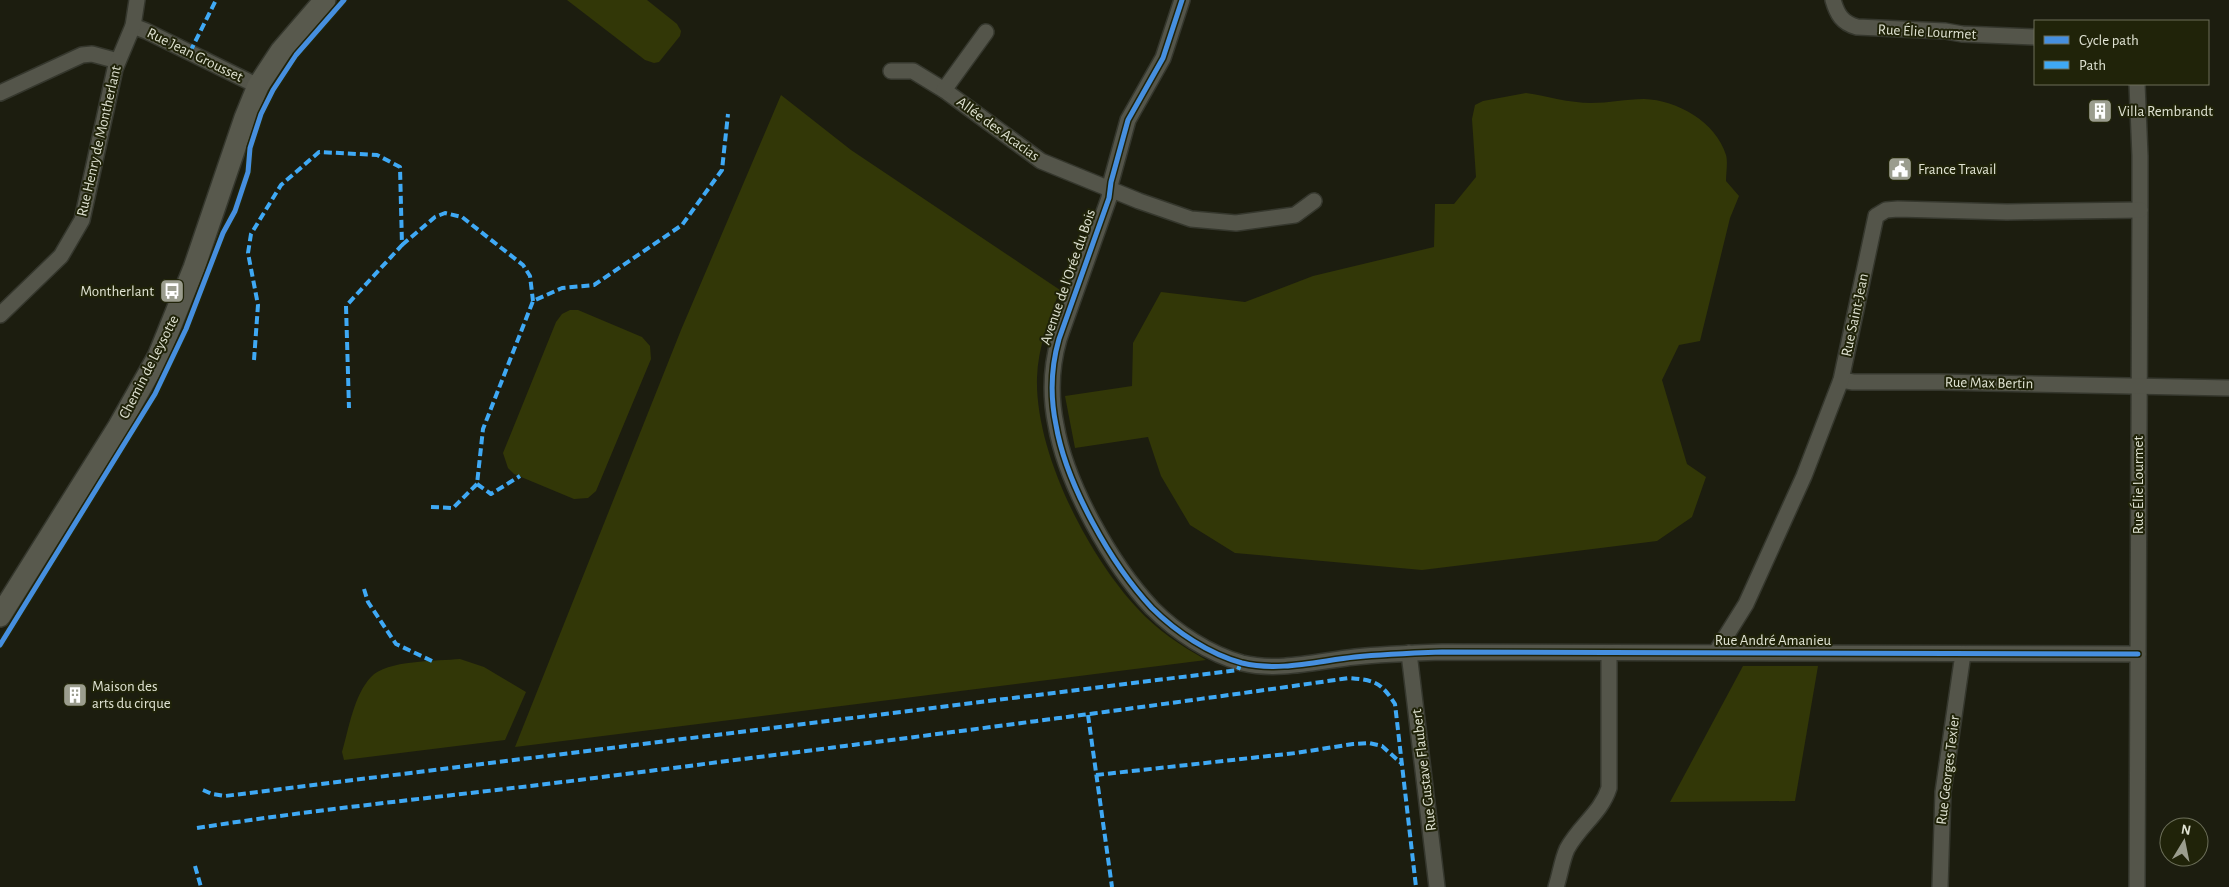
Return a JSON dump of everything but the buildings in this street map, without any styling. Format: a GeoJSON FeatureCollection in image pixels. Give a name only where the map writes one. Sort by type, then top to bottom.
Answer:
{"type":"FeatureCollection","features":[{"type":"Feature","properties":{"kind":"street","name":"Rue Henry de Montherlant"},"geometry":{"type":"LineString","coordinates":[[0,315],[61,256],[76,232],[86,202],[118,61],[133,26],[137,0]]}},
{"type":"Feature","properties":{"kind":"street","name":"Chemin de Leysotte"},"geometry":{"type":"LineString","coordinates":[[0,616],[119,426],[158,357],[194,268],[248,109],[258,86],[281,51],[326,0]]}},
{"type":"Feature","properties":{"kind":"street","name":"Avenue de l'Orée du Bois"},"geometry":{"type":"LineString","coordinates":[[1182,0],[1163,58],[1128,120],[1109,198],[1053,359],[1052,382],[1056,426],[1062,449],[1075,484],[1092,520],[1116,560],[1152,608],[1179,631],[1206,648],[1241,662],[1264,667],[1409,653]]}},
{"type":"Feature","properties":{"kind":"street","name":"Rue Élie Lourmet"},"geometry":{"type":"LineString","coordinates":[[1833,0],[1840,16],[1848,24],[1857,26],[2034,37]]}},
{"type":"Feature","properties":{"kind":"street","name":"Rue Jean Grousset"},"geometry":{"type":"LineString","coordinates":[[133,26],[258,86]]}},
{"type":"Feature","properties":{"kind":"street","name":"Allée des Acacias"},"geometry":{"type":"LineString","coordinates":[[944,90],[986,32]]}},
{"type":"Feature","properties":{"kind":"street"},"geometry":{"type":"LineString","coordinates":[[0,94],[82,55],[92,54],[118,61]]}},
{"type":"Feature","properties":{"kind":"street","name":"Allée des Acacias"},"geometry":{"type":"LineString","coordinates":[[891,71],[913,71],[944,90],[1041,161],[1110,190],[1191,219],[1236,222],[1296,215],[1314,201]]}},
{"type":"Feature","properties":{"kind":"street","name":"Rue Élie Lourmet"},"geometry":{"type":"LineString","coordinates":[[2136,85],[2140,156],[2140,210],[2136,887]]}},
{"type":"Feature","properties":{"kind":"street","name":"Rue Saint-Jean"},"geometry":{"type":"LineString","coordinates":[[1716,652],[1746,604],[1801,484],[1842,375],[1874,222],[1880,213],[1898,209],[2007,212],[2140,210]]}},
{"type":"Feature","properties":{"kind":"street","name":"Rue Max Bertin"},"geometry":{"type":"LineString","coordinates":[[1842,375],[1853,382],[2138,385]]}},
{"type":"Feature","properties":{"kind":"street"},"geometry":{"type":"LineString","coordinates":[[2138,385],[2229,388]]}},
{"type":"Feature","properties":{"kind":"street"},"geometry":{"type":"LineString","coordinates":[[1556,887],[1567,850],[1580,830],[1605,802],[1609,788],[1609,652]]}},
{"type":"Feature","properties":{"kind":"street","name":"Rue André Amanieu"},"geometry":{"type":"LineString","coordinates":[[1409,653],[2138,654]]}},
{"type":"Feature","properties":{"kind":"street","name":"Rue Gustave Flaubert"},"geometry":{"type":"LineString","coordinates":[[1409,653],[1438,887]]}},
{"type":"Feature","properties":{"kind":"street","name":"Rue Georges Texier"},"geometry":{"type":"LineString","coordinates":[[1940,887],[1943,792],[1964,654]]}},
{"type":"Feature","properties":{"kind":"green space"},"geometry":{"type":"Polygon","coordinates":[[[567,0],[647,0],[677,24],[681,31],[680,36],[659,62],[654,63],[645,60],[567,0]]]}},
{"type":"Feature","properties":{"kind":"green space"},"geometry":{"type":"Polygon","coordinates":[[[1526,93],[1583,103],[1644,99],[1657,100],[1682,108],[1694,115],[1714,132],[1726,155],[1726,181],[1739,196],[1730,218],[1700,341],[1679,345],[1662,380],[1687,464],[1706,477],[1692,517],[1657,541],[1422,570],[1235,553],[1190,525],[1161,476],[1148,437],[1075,448],[1065,396],[1132,386],[1133,343],[1161,292],[1245,302],[1313,276],[1434,247],[1435,204],[1454,204],[1476,177],[1472,119],[1475,105],[1483,101],[1526,93]]]}},
{"type":"Feature","properties":{"kind":"green space"},"geometry":{"type":"Polygon","coordinates":[[[781,95],[851,150],[1060,290],[1042,344],[1037,378],[1039,407],[1045,438],[1055,469],[1083,531],[1118,586],[1137,608],[1161,630],[1206,660],[515,747],[681,330],[781,95]]]}},
{"type":"Feature","properties":{"kind":"green space"},"geometry":{"type":"Polygon","coordinates":[[[570,310],[578,310],[642,337],[650,346],[651,359],[596,491],[588,498],[574,499],[514,474],[508,468],[503,453],[556,322],[562,314],[570,310]]]}},
{"type":"Feature","properties":{"kind":"green space"},"geometry":{"type":"Polygon","coordinates":[[[460,659],[484,667],[526,692],[505,740],[344,760],[342,752],[356,702],[365,684],[371,677],[378,671],[400,664],[460,659]]]}},
{"type":"Feature","properties":{"kind":"green space"},"geometry":{"type":"Polygon","coordinates":[[[1743,666],[1818,666],[1795,801],[1670,802],[1743,666]]]}},
{"type":"Feature","properties":{"kind":"marked path"},"geometry":{"type":"LineString","coordinates":[[190,52],[216,0]]}},
{"type":"Feature","properties":{"kind":"marked path"},"geometry":{"type":"LineString","coordinates":[[431,507],[453,508],[477,484],[483,429],[533,301],[562,288],[594,285],[682,225],[722,170],[728,114]]}},
{"type":"Feature","properties":{"kind":"marked path"},"geometry":{"type":"LineString","coordinates":[[254,360],[258,305],[248,253],[251,234],[281,185],[319,152],[377,155],[400,167],[402,245],[346,306],[349,408]]}},
{"type":"Feature","properties":{"kind":"marked path"},"geometry":{"type":"LineString","coordinates":[[402,245],[435,217],[445,213],[462,217],[523,265],[530,276],[533,301]]}},
{"type":"Feature","properties":{"kind":"marked path"},"geometry":{"type":"LineString","coordinates":[[477,484],[491,494],[520,476]]}},
{"type":"Feature","properties":{"kind":"marked path"},"geometry":{"type":"LineString","coordinates":[[364,589],[368,602],[396,644],[432,661]]}},
{"type":"Feature","properties":{"kind":"marked path"},"geometry":{"type":"LineString","coordinates":[[203,790],[225,796],[1238,670],[1241,662]]}},
{"type":"Feature","properties":{"kind":"marked path"},"geometry":{"type":"LineString","coordinates":[[197,828],[292,814],[579,780],[1157,705],[1349,678],[1371,681],[1381,687],[1395,704],[1416,887]]}},
{"type":"Feature","properties":{"kind":"marked path"},"geometry":{"type":"LineString","coordinates":[[1088,715],[1112,887]]}},
{"type":"Feature","properties":{"kind":"marked path"},"geometry":{"type":"LineString","coordinates":[[1096,775],[1369,743],[1382,746],[1401,763]]}},
{"type":"Feature","properties":{"kind":"marked path"},"geometry":{"type":"LineString","coordinates":[[195,866],[201,887]]}},
{"type":"Feature","properties":{"kind":"cycle path"},"geometry":{"type":"LineString","coordinates":[[0,645],[155,394],[186,329],[223,233],[235,211],[248,172],[250,148],[261,114],[273,90],[296,55],[344,0]]}},
{"type":"Feature","properties":{"kind":"cycle path"},"geometry":{"type":"LineString","coordinates":[[1182,0],[1163,58],[1128,120],[1111,182],[1109,198],[1059,339],[1054,360],[1052,392],[1054,414],[1061,448],[1069,472],[1092,522],[1121,569],[1137,590],[1152,608],[1182,634],[1205,648],[1230,659],[1242,663],[1270,666],[1299,665],[1366,656],[1442,652],[2138,654]]}},
{"type":"Feature","properties":{"kind":"place","name":"Villa Rembrandt"},"geometry":{"type":"Point","coordinates":[2100,111]}},
{"type":"Feature","properties":{"kind":"place","name":"France Travail"},"geometry":{"type":"Point","coordinates":[1900,169]}},
{"type":"Feature","properties":{"kind":"place","name":"Montherlant"},"geometry":{"type":"Point","coordinates":[172,291]}},
{"type":"Feature","properties":{"kind":"place","name":"Maison des arts du cirque"},"geometry":{"type":"Point","coordinates":[75,695]}}]}
